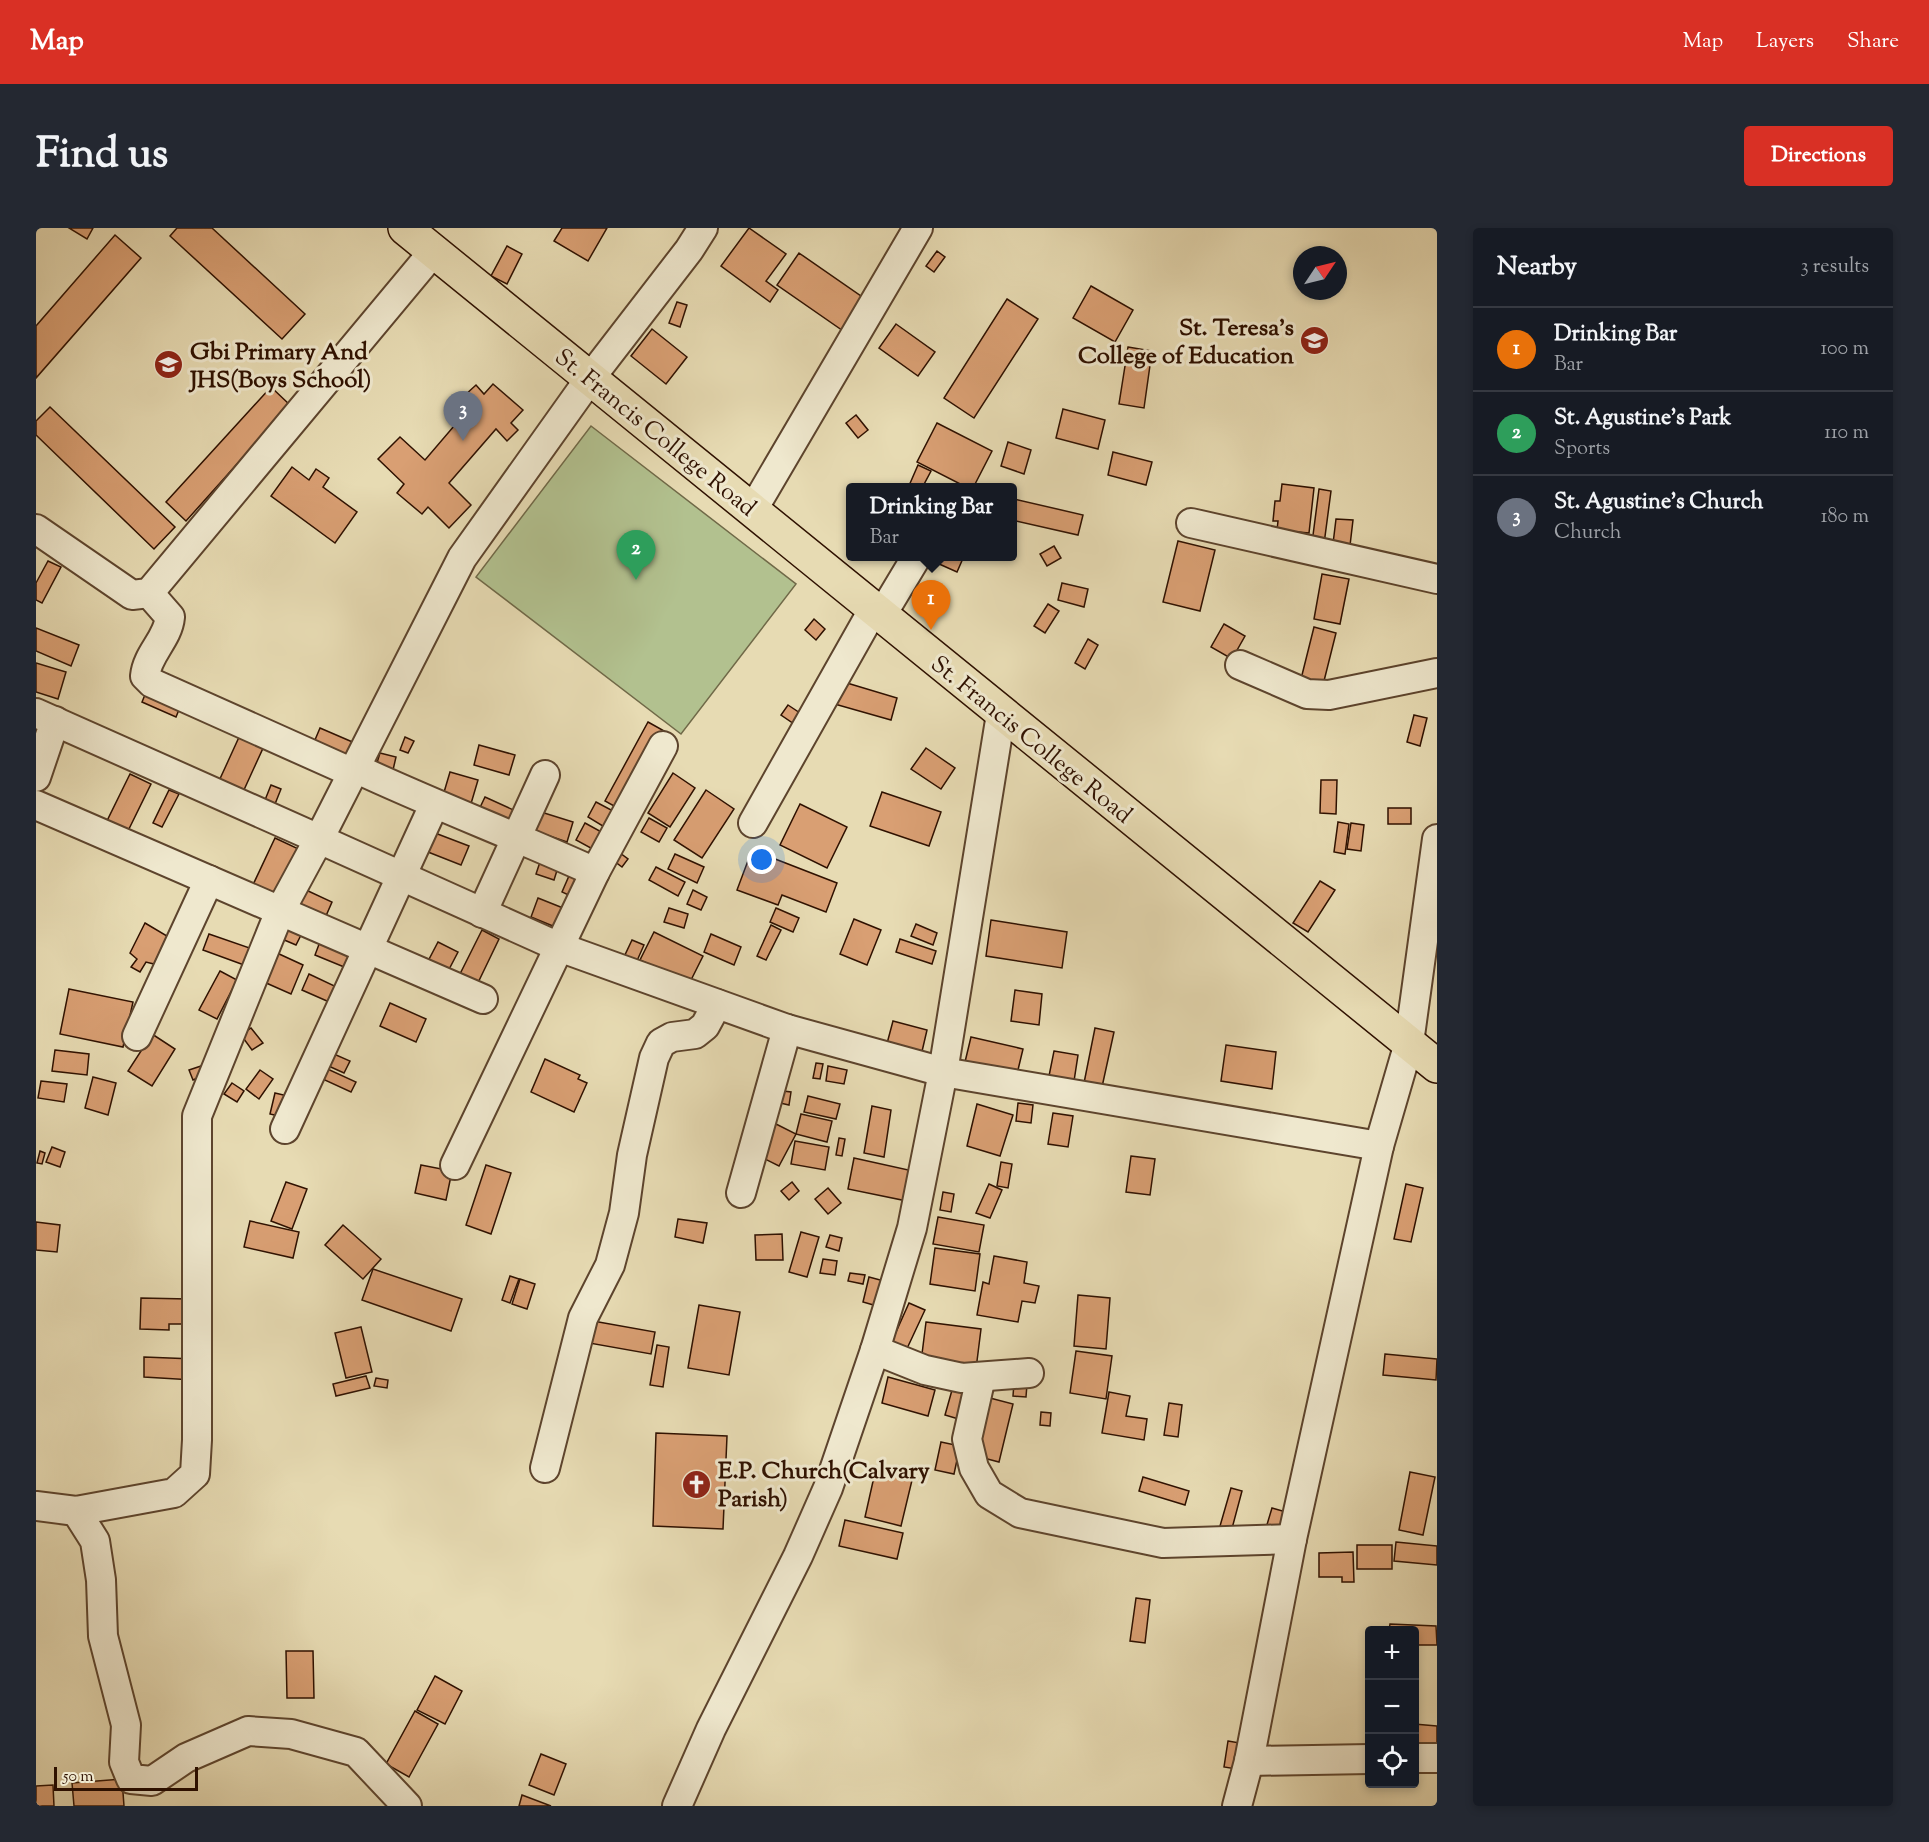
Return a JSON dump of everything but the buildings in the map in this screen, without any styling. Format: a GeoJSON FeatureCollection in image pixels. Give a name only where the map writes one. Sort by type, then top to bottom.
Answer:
{"type":"FeatureCollection","features":[{"type":"Feature","properties":{"kind":"main road","name":"St. Francis College Road"},"geometry":{"type":"LineString","coordinates":[[405,228],[1437,1066]]}},
{"type":"Feature","properties":{"kind":"street"},"geometry":{"type":"LineString","coordinates":[[36,1506],[76,1511],[174,1493],[195,1474],[197,1440],[197,1116],[280,911],[462,558],[591,377],[689,250],[703,228]]}},
{"type":"Feature","properties":{"kind":"street"},"geometry":{"type":"LineString","coordinates":[[752,511],[918,228]]}},
{"type":"Feature","properties":{"kind":"street"},"geometry":{"type":"LineString","coordinates":[[36,529],[132,596],[149,593],[434,251]]}},
{"type":"Feature","properties":{"kind":"street"},"geometry":{"type":"LineString","coordinates":[[1191,523],[1437,579]]}},
{"type":"Feature","properties":{"kind":"street"},"geometry":{"type":"LineString","coordinates":[[753,823],[877,613],[913,561]]}},
{"type":"Feature","properties":{"kind":"street"},"geometry":{"type":"LineString","coordinates":[[149,593],[170,617],[169,627],[146,666],[145,676],[152,683],[434,805],[517,836],[595,872]]}},
{"type":"Feature","properties":{"kind":"street"},"geometry":{"type":"LineString","coordinates":[[1240,665],[1307,693],[1329,695],[1437,673]]}},
{"type":"Feature","properties":{"kind":"street"},"geometry":{"type":"LineString","coordinates":[[677,1806],[711,1729],[798,1556],[828,1488],[875,1350],[912,1228],[943,1072],[1001,714]]}},
{"type":"Feature","properties":{"kind":"street"},"geometry":{"type":"LineString","coordinates":[[36,777],[45,717],[559,947],[787,1029],[943,1072],[1379,1146]]}},
{"type":"Feature","properties":{"kind":"street"},"geometry":{"type":"LineString","coordinates":[[456,1165],[498,1081],[595,872],[663,746]]}},
{"type":"Feature","properties":{"kind":"street"},"geometry":{"type":"LineString","coordinates":[[482,913],[545,775]]}},
{"type":"Feature","properties":{"kind":"street"},"geometry":{"type":"LineString","coordinates":[[36,805],[483,999]]}},
{"type":"Feature","properties":{"kind":"street"},"geometry":{"type":"LineString","coordinates":[[285,1129],[434,805]]}},
{"type":"Feature","properties":{"kind":"street"},"geometry":{"type":"LineString","coordinates":[[1237,1806],[1249,1761],[1292,1539],[1379,1146],[1409,1043],[1431,937],[1437,838]]}},
{"type":"Feature","properties":{"kind":"street"},"geometry":{"type":"LineString","coordinates":[[137,1036],[209,880]]}},
{"type":"Feature","properties":{"kind":"street"},"geometry":{"type":"LineString","coordinates":[[545,1468],[583,1318],[610,1265],[624,1213],[632,1155],[654,1058],[661,1043],[672,1037],[694,1034],[705,1026],[717,1004]]}},
{"type":"Feature","properties":{"kind":"street"},"geometry":{"type":"LineString","coordinates":[[741,1193],[787,1029]]}},
{"type":"Feature","properties":{"kind":"street"},"geometry":{"type":"LineString","coordinates":[[875,1350],[925,1370],[962,1378],[1029,1373]]}},
{"type":"Feature","properties":{"kind":"street"},"geometry":{"type":"LineString","coordinates":[[981,1377],[967,1439],[974,1468],[989,1494],[1020,1513],[1163,1543],[1292,1539]]}},
{"type":"Feature","properties":{"kind":"street"},"geometry":{"type":"LineString","coordinates":[[76,1511],[95,1541],[101,1580],[103,1636],[126,1725],[124,1762],[131,1779],[152,1781],[186,1758],[248,1731],[291,1734],[356,1752],[407,1806]]}},
{"type":"Feature","properties":{"kind":"street"},"geometry":{"type":"LineString","coordinates":[[1419,1758],[1437,1758]]}},
{"type":"Feature","properties":{"kind":"street"},"geometry":{"type":"LineString","coordinates":[[1249,1761],[1365,1759]]}},
{"type":"Feature","properties":{"kind":"green space"},"geometry":{"type":"Polygon","coordinates":[[[591,426],[796,584],[681,734],[476,577],[591,426]]]}},
{"type":"Feature","properties":{"kind":"place","name":"St. Teresa's College of Education"},"geometry":{"type":"Point","coordinates":[1315,341]}},
{"type":"Feature","properties":{"kind":"place","name":"Gbi Primary And JHS(Boys School)"},"geometry":{"type":"Point","coordinates":[169,365]}},
{"type":"Feature","properties":{"kind":"place","name":"St. Agustine's Church"},"geometry":{"type":"Point","coordinates":[463,441]}},
{"type":"Feature","properties":{"kind":"place","name":"St. Agustine's Park"},"geometry":{"type":"Point","coordinates":[636,580]}},
{"type":"Feature","properties":{"kind":"place","name":"Drinking Bar"},"geometry":{"type":"Point","coordinates":[931,630]}},
{"type":"Feature","properties":{"kind":"place","name":"E.P. Church(Calvary Parish)"},"geometry":{"type":"Point","coordinates":[697,1484]}}]}
